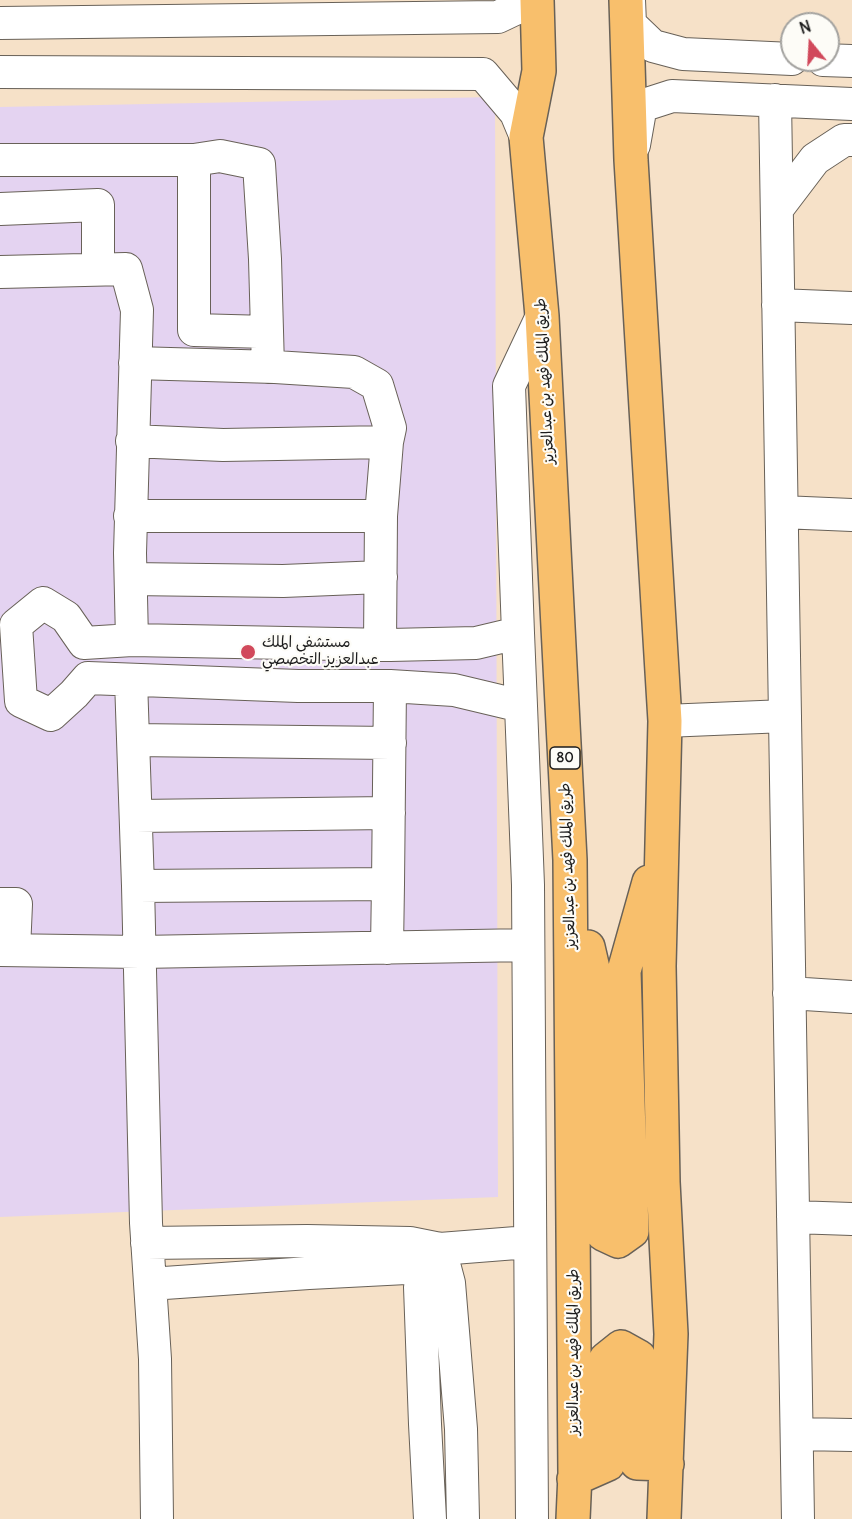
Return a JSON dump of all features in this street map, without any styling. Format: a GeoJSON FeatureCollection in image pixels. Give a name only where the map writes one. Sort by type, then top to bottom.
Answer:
{"type":"FeatureCollection","features":[{"type":"Feature","properties":{"kind":"highway","name":"طريق الملك فهد بن عبدالعزيز"},"geometry":{"type":"LineString","coordinates":[[537,0],[539,71],[526,137],[542,316],[570,860],[573,1519]]}},
{"type":"Feature","properties":{"kind":"highway"},"geometry":{"type":"LineString","coordinates":[[628,0],[631,160],[665,721],[659,966],[662,1148],[671,1334],[664,1519]]}},
{"type":"Feature","properties":{"kind":"highway"},"geometry":{"type":"LineString","coordinates":[[570,860],[594,973],[603,1234],[618,1241],[632,1231],[624,971],[662,836]]}},
{"type":"Feature","properties":{"kind":"highway"},"geometry":{"type":"LineString","coordinates":[[574,1479],[608,1464],[606,1359],[621,1347],[639,1357],[638,1463],[667,1464]]}},
{"type":"Feature","properties":{"kind":"street"},"geometry":{"type":"LineString","coordinates":[[0,23],[498,17],[519,8],[522,0]]}},
{"type":"Feature","properties":{"kind":"street"},"geometry":{"type":"LineString","coordinates":[[628,0],[630,24],[653,46],[683,54],[780,58]]}},
{"type":"Feature","properties":{"kind":"street"},"geometry":{"type":"LineString","coordinates":[[0,72],[483,74],[516,114],[526,137]]}},
{"type":"Feature","properties":{"kind":"street"},"geometry":{"type":"LineString","coordinates":[[631,160],[640,111],[644,105],[672,96],[852,104]]}},
{"type":"Feature","properties":{"kind":"street"},"geometry":{"type":"LineString","coordinates":[[775,100],[798,1519]]}},
{"type":"Feature","properties":{"kind":"street"},"geometry":{"type":"LineString","coordinates":[[777,209],[815,159],[844,140],[852,140]]}},
{"type":"Feature","properties":{"kind":"street"},"geometry":{"type":"LineString","coordinates":[[0,160],[194,160],[220,156],[259,164],[268,367]]}},
{"type":"Feature","properties":{"kind":"street"},"geometry":{"type":"LineString","coordinates":[[98,159],[99,269]]}},
{"type":"Feature","properties":{"kind":"street"},"geometry":{"type":"LineString","coordinates":[[194,160],[194,330],[267,332]]}},
{"type":"Feature","properties":{"kind":"street"},"geometry":{"type":"LineString","coordinates":[[0,209],[98,205]]}},
{"type":"Feature","properties":{"kind":"street"},"geometry":{"type":"LineString","coordinates":[[0,272],[126,269],[137,310],[130,516],[132,640]]}},
{"type":"Feature","properties":{"kind":"street"},"geometry":{"type":"LineString","coordinates":[[778,305],[852,309]]}},
{"type":"Feature","properties":{"kind":"street"},"geometry":{"type":"LineString","coordinates":[[532,1519],[528,885],[509,386],[542,316]]}},
{"type":"Feature","properties":{"kind":"street"},"geometry":{"type":"LineString","coordinates":[[135,363],[354,372],[377,385],[390,428],[381,516],[380,645]]}},
{"type":"Feature","properties":{"kind":"street"},"geometry":{"type":"LineString","coordinates":[[132,441],[223,445],[387,442]]}},
{"type":"Feature","properties":{"kind":"street"},"geometry":{"type":"LineString","coordinates":[[782,512],[852,515]]}},
{"type":"Feature","properties":{"kind":"street"},"geometry":{"type":"LineString","coordinates":[[130,516],[381,516]]}},
{"type":"Feature","properties":{"kind":"street"},"geometry":{"type":"LineString","coordinates":[[131,579],[283,580],[381,577]]}},
{"type":"Feature","properties":{"kind":"street"},"geometry":{"type":"LineString","coordinates":[[518,633],[476,643],[380,645],[132,640],[84,643],[66,617],[43,603],[16,625],[21,701],[51,716],[88,678],[298,686],[390,686],[454,690],[521,706]]}},
{"type":"Feature","properties":{"kind":"street"},"geometry":{"type":"LineString","coordinates":[[131,680],[147,1243],[155,1359],[157,1519]]}},
{"type":"Feature","properties":{"kind":"street"},"geometry":{"type":"LineString","coordinates":[[387,948],[390,686]]}},
{"type":"Feature","properties":{"kind":"street"},"geometry":{"type":"LineString","coordinates":[[665,721],[785,716]]}},
{"type":"Feature","properties":{"kind":"street"},"geometry":{"type":"LineString","coordinates":[[133,740],[390,743]]}},
{"type":"Feature","properties":{"kind":"street"},"geometry":{"type":"LineString","coordinates":[[136,816],[389,813]]}},
{"type":"Feature","properties":{"kind":"street"},"geometry":{"type":"LineString","coordinates":[[138,886],[388,884]]}},
{"type":"Feature","properties":{"kind":"street"},"geometry":{"type":"LineString","coordinates":[[0,904],[16,904],[7,950],[140,952],[528,945]]}},
{"type":"Feature","properties":{"kind":"street"},"geometry":{"type":"LineString","coordinates":[[789,993],[852,997]]}},
{"type":"Feature","properties":{"kind":"street"},"geometry":{"type":"LineString","coordinates":[[793,1217],[852,1219]]}},
{"type":"Feature","properties":{"kind":"street"},"geometry":{"type":"LineString","coordinates":[[147,1243],[307,1241],[399,1243],[440,1249],[529,1242]]}},
{"type":"Feature","properties":{"kind":"street"},"geometry":{"type":"LineString","coordinates":[[150,1284],[309,1272],[406,1268],[440,1249]]}},
{"type":"Feature","properties":{"kind":"street"},"geometry":{"type":"LineString","coordinates":[[430,1519],[420,1287],[440,1249]]}},
{"type":"Feature","properties":{"kind":"street"},"geometry":{"type":"LineString","coordinates":[[440,1249],[449,1283],[461,1429],[463,1519]]}},
{"type":"Feature","properties":{"kind":"street"},"geometry":{"type":"LineString","coordinates":[[796,1434],[852,1435]]}},
{"type":"Feature","properties":{"kind":"shaded area","name":"مستشفى الملك عبدالعزيز التخصصي"},"geometry":{"type":"Polygon","coordinates":[[[495,97],[498,1197],[0,1217],[0,107],[495,97]]]}},
{"type":"Feature","properties":{"kind":"place","name":"مستشفى الملك عبدالعزيز التخصصي"},"geometry":{"type":"Point","coordinates":[248,652]}}]}
